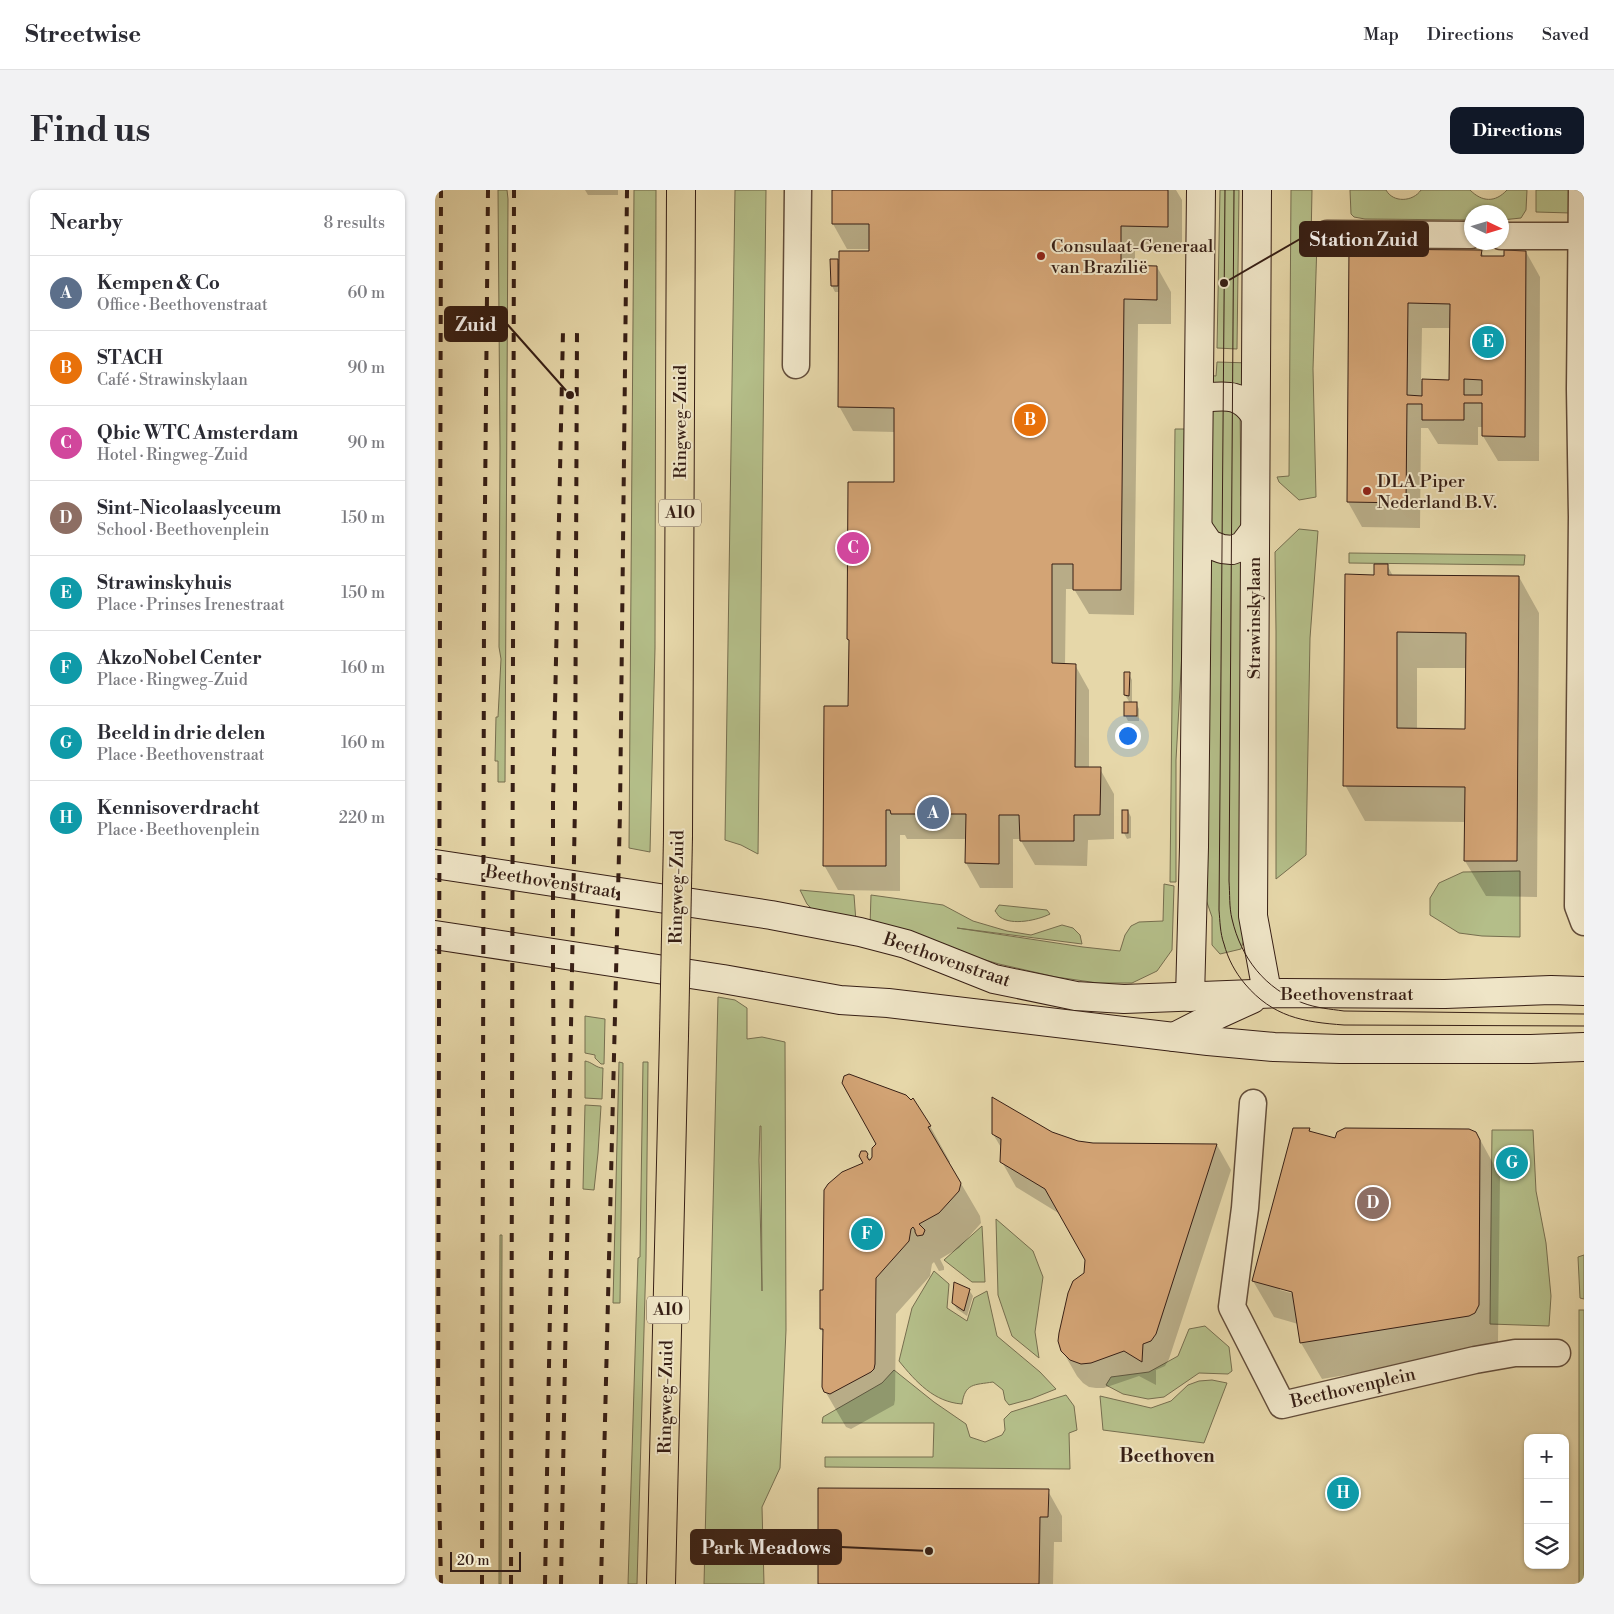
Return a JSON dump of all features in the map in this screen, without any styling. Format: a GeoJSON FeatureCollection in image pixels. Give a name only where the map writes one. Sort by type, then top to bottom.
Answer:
{"type":"FeatureCollection","features":[{"type":"Feature","properties":{"kind":"highway","name":"Ringweg-Zuid"},"geometry":{"type":"LineString","coordinates":[[661,1584],[677,836],[681,190]]}},
{"type":"Feature","properties":{"kind":"main road"},"geometry":{"type":"LineString","coordinates":[[1201,190],[1194,855],[1190,997],[1219,1014]]}},
{"type":"Feature","properties":{"kind":"main road","name":"Strawinskylaan"},"geometry":{"type":"LineString","coordinates":[[1257,190],[1253,916],[1266,993]]}},
{"type":"Feature","properties":{"kind":"main road"},"geometry":{"type":"LineString","coordinates":[[1200,398],[1232,397],[1244,401],[1255,415]]}},
{"type":"Feature","properties":{"kind":"main road"},"geometry":{"type":"LineString","coordinates":[[1198,528],[1209,544],[1222,549],[1232,550],[1243,546],[1255,530]]}},
{"type":"Feature","properties":{"kind":"main road","name":"Beethovenstraat"},"geometry":{"type":"LineString","coordinates":[[435,864],[771,914],[860,932],[905,944],[994,979],[1076,996],[1124,999],[1266,993],[1445,994],[1551,990],[1584,991]]}},
{"type":"Feature","properties":{"kind":"main road","name":"Beethovenstraat"},"geometry":{"type":"LineString","coordinates":[[435,935],[723,979],[840,1000],[888,1003],[1274,1047],[1340,1049],[1584,1047]]}},
{"type":"Feature","properties":{"kind":"main road"},"geometry":{"type":"LineString","coordinates":[[1174,1037],[1266,993]]}},
{"type":"Feature","properties":{"kind":"main road","name":"Beethovenstraat"},"geometry":{"type":"LineString","coordinates":[[1219,1014],[1274,1047]]}},
{"type":"Feature","properties":{"kind":"street"},"geometry":{"type":"LineString","coordinates":[[796,366],[798,190]]}},
{"type":"Feature","properties":{"kind":"street"},"geometry":{"type":"LineString","coordinates":[[1582,190],[1582,517],[1578,906],[1584,922]]}},
{"type":"Feature","properties":{"kind":"street"},"geometry":{"type":"LineString","coordinates":[[1327,234],[1464,235]]}},
{"type":"Feature","properties":{"kind":"street"},"geometry":{"type":"LineString","coordinates":[[1509,236],[1582,236]]}},
{"type":"Feature","properties":{"kind":"street","name":"Beethovenplein"},"geometry":{"type":"LineString","coordinates":[[1253,1103],[1245,1208],[1232,1307],[1282,1404],[1475,1360],[1515,1353],[1557,1353]]}},
{"type":"Feature","properties":{"kind":"green space"},"geometry":{"type":"Polygon","coordinates":[[[498,190],[507,190],[508,199],[505,782],[498,782],[498,761],[495,761],[496,717],[498,717],[501,659],[499,647],[498,190]]]}},
{"type":"Feature","properties":{"kind":"green space"},"geometry":{"type":"Polygon","coordinates":[[[634,190],[656,190],[655,648],[650,852],[629,848],[634,190]]]}},
{"type":"Feature","properties":{"kind":"green space"},"geometry":{"type":"Polygon","coordinates":[[[735,190],[766,190],[758,854],[741,845],[725,840],[735,190]]]}},
{"type":"Feature","properties":{"kind":"green space"},"geometry":{"type":"Polygon","coordinates":[[[1220,190],[1239,190],[1237,349],[1217,348],[1220,190]]]}},
{"type":"Feature","properties":{"kind":"green space"},"geometry":{"type":"Polygon","coordinates":[[[1291,190],[1312,190],[1311,242],[1317,242],[1313,369],[1316,497],[1299,500],[1279,482],[1277,477],[1289,476],[1291,190]]]}},
{"type":"Feature","properties":{"kind":"green space"},"geometry":{"type":"Polygon","coordinates":[[[1350,190],[1386,190],[1393,197],[1408,199],[1421,190],[1470,190],[1484,199],[1493,199],[1507,190],[1527,190],[1526,210],[1521,218],[1509,219],[1509,205],[1464,205],[1464,220],[1365,219],[1354,217],[1351,214],[1350,190]]]}},
{"type":"Feature","properties":{"kind":"green space"},"geometry":{"type":"Polygon","coordinates":[[[1536,190],[1571,190],[1571,213],[1536,212],[1536,190]]]}},
{"type":"Feature","properties":{"kind":"green space"},"geometry":{"type":"Polygon","coordinates":[[[1217,362],[1251,363],[1248,388],[1210,382],[1204,375],[1216,376],[1217,362]]]}},
{"type":"Feature","properties":{"kind":"green space"},"geometry":{"type":"Polygon","coordinates":[[[1240,408],[1241,495],[1248,521],[1245,936],[1241,949],[1220,954],[1212,945],[1212,917],[1203,891],[1208,410],[1240,408]]]}},
{"type":"Feature","properties":{"kind":"green space"},"geometry":{"type":"Polygon","coordinates":[[[1175,429],[1189,429],[1183,634],[1176,760],[1176,882],[1170,882],[1175,429]]]}},
{"type":"Feature","properties":{"kind":"green space"},"geometry":{"type":"Polygon","coordinates":[[[1299,529],[1318,531],[1310,638],[1306,855],[1276,879],[1275,552],[1299,529]]]}},
{"type":"Feature","properties":{"kind":"green space"},"geometry":{"type":"Polygon","coordinates":[[[1349,553],[1525,555],[1524,565],[1349,563],[1349,553]]]}},
{"type":"Feature","properties":{"kind":"green space"},"geometry":{"type":"Polygon","coordinates":[[[1520,871],[1520,937],[1459,933],[1430,915],[1430,898],[1439,883],[1463,872],[1520,871]]]}},
{"type":"Feature","properties":{"kind":"green space"},"geometry":{"type":"Polygon","coordinates":[[[1164,884],[1174,886],[1172,950],[1157,971],[1132,983],[1098,983],[1056,977],[999,964],[870,926],[871,895],[943,905],[973,921],[1007,931],[1031,935],[1062,925],[1073,928],[1080,935],[1082,944],[957,928],[1120,951],[1125,935],[1131,926],[1139,922],[1163,921],[1164,884]]]}},
{"type":"Feature","properties":{"kind":"green space"},"geometry":{"type":"Polygon","coordinates":[[[800,890],[854,895],[856,922],[814,911],[807,904],[800,890]]]}},
{"type":"Feature","properties":{"kind":"green space"},"geometry":{"type":"Polygon","coordinates":[[[999,905],[1047,910],[1050,914],[1018,922],[1005,920],[995,911],[999,905]]]}},
{"type":"Feature","properties":{"kind":"green space"},"geometry":{"type":"Polygon","coordinates":[[[718,997],[735,1000],[747,1008],[747,1039],[762,1037],[785,1042],[786,1330],[780,1468],[762,1507],[764,1584],[704,1584],[718,997]],[[761,1126],[759,1160],[762,1291],[761,1126]]]}},
{"type":"Feature","properties":{"kind":"green space"},"geometry":{"type":"Polygon","coordinates":[[[585,1016],[605,1019],[604,1064],[601,1064],[595,1058],[595,1055],[585,1053],[585,1016]]]}},
{"type":"Feature","properties":{"kind":"green space"},"geometry":{"type":"Polygon","coordinates":[[[585,1061],[603,1068],[602,1099],[585,1098],[585,1061]]]}},
{"type":"Feature","properties":{"kind":"green space"},"geometry":{"type":"Polygon","coordinates":[[[619,1062],[623,1063],[620,1303],[613,1303],[619,1062]]]}},
{"type":"Feature","properties":{"kind":"green space"},"geometry":{"type":"Polygon","coordinates":[[[643,1062],[648,1062],[646,1258],[637,1584],[628,1584],[638,1258],[640,1257],[643,1062]]]}},
{"type":"Feature","properties":{"kind":"green space"},"geometry":{"type":"Polygon","coordinates":[[[585,1105],[601,1106],[594,1190],[583,1189],[585,1105]]]}},
{"type":"Feature","properties":{"kind":"green space"},"geometry":{"type":"Polygon","coordinates":[[[1492,1130],[1533,1130],[1536,1191],[1546,1243],[1551,1296],[1549,1326],[1490,1324],[1492,1130]]]}},
{"type":"Feature","properties":{"kind":"green space"},"geometry":{"type":"Polygon","coordinates":[[[996,1219],[1033,1251],[1043,1277],[1035,1332],[1039,1358],[1012,1336],[998,1295],[996,1219]]]}},
{"type":"Feature","properties":{"kind":"green space"},"geometry":{"type":"Polygon","coordinates":[[[982,1226],[985,1282],[972,1282],[944,1260],[982,1226]]]}},
{"type":"Feature","properties":{"kind":"green space"},"geometry":{"type":"Polygon","coordinates":[[[500,1235],[502,1235],[501,1584],[499,1584],[500,1235]]]}},
{"type":"Feature","properties":{"kind":"green space"},"geometry":{"type":"Polygon","coordinates":[[[1584,1255],[1584,1299],[1580,1298],[1578,1257],[1584,1255]]]}},
{"type":"Feature","properties":{"kind":"green space"},"geometry":{"type":"Polygon","coordinates":[[[934,1271],[949,1284],[947,1308],[967,1321],[974,1298],[987,1291],[997,1336],[1040,1372],[1056,1389],[1009,1405],[1005,1400],[1003,1390],[993,1382],[971,1386],[965,1392],[962,1404],[943,1399],[926,1390],[899,1361],[912,1308],[934,1271]]]}},
{"type":"Feature","properties":{"kind":"green space"},"geometry":{"type":"Polygon","coordinates":[[[1579,1310],[1584,1310],[1584,1584],[1579,1584],[1579,1310]]]}},
{"type":"Feature","properties":{"kind":"green space"},"geometry":{"type":"Polygon","coordinates":[[[1205,1326],[1229,1347],[1232,1371],[1228,1374],[1199,1373],[1164,1397],[1148,1399],[1123,1394],[1106,1385],[1111,1377],[1149,1372],[1178,1356],[1189,1329],[1205,1326]]]}},
{"type":"Feature","properties":{"kind":"green space"},"geometry":{"type":"Polygon","coordinates":[[[894,1370],[934,1402],[966,1424],[970,1437],[985,1442],[1002,1435],[1005,1430],[1004,1419],[1011,1412],[1066,1395],[1074,1406],[1077,1430],[1069,1433],[1070,1469],[825,1467],[825,1457],[933,1457],[934,1423],[822,1423],[823,1417],[882,1383],[894,1370]]]}},
{"type":"Feature","properties":{"kind":"green space"},"geometry":{"type":"Polygon","coordinates":[[[1212,1380],[1227,1383],[1204,1443],[1103,1430],[1100,1396],[1151,1408],[1171,1401],[1188,1385],[1199,1381],[1212,1380]]]}},
{"type":"Feature","properties":{"kind":"building"},"geometry":{"type":"Polygon","coordinates":[[[832,190],[1168,190],[1168,227],[1121,226],[1121,265],[1157,266],[1157,300],[1124,299],[1121,590],[1073,590],[1073,564],[1052,564],[1052,663],[1076,664],[1075,767],[1101,767],[1100,815],[1074,815],[1074,841],[1020,841],[1019,815],[999,815],[999,864],[965,863],[966,814],[891,814],[890,810],[886,810],[886,866],[823,866],[824,706],[848,706],[848,482],[894,482],[894,408],[838,407],[839,251],[869,251],[869,224],[832,224],[832,190]]]}},
{"type":"Feature","properties":{"kind":"building"},"geometry":{"type":"Polygon","coordinates":[[[1349,249],[1482,250],[1481,256],[1504,256],[1504,250],[1526,251],[1525,437],[1482,436],[1482,403],[1464,403],[1464,420],[1422,420],[1422,404],[1407,404],[1406,503],[1347,502],[1349,249]],[[1408,303],[1407,395],[1422,396],[1422,379],[1449,380],[1450,304],[1408,303]],[[1464,379],[1464,395],[1482,395],[1482,380],[1464,379]]]}},
{"type":"Feature","properties":{"kind":"building"},"geometry":{"type":"Polygon","coordinates":[[[830,259],[838,259],[838,286],[831,286],[830,259]]]}},
{"type":"Feature","properties":{"kind":"building"},"geometry":{"type":"Polygon","coordinates":[[[1374,564],[1388,564],[1388,575],[1519,576],[1517,861],[1464,861],[1465,787],[1343,786],[1345,574],[1374,575],[1374,564]],[[1397,632],[1397,728],[1465,729],[1466,633],[1397,632]]]}},
{"type":"Feature","properties":{"kind":"building"},"geometry":{"type":"Polygon","coordinates":[[[1124,672],[1130,672],[1129,696],[1124,695],[1124,672]]]}},
{"type":"Feature","properties":{"kind":"building"},"geometry":{"type":"Polygon","coordinates":[[[1124,702],[1137,702],[1137,716],[1124,716],[1124,702]]]}},
{"type":"Feature","properties":{"kind":"building"},"geometry":{"type":"Polygon","coordinates":[[[1122,810],[1128,810],[1128,833],[1122,833],[1122,810]]]}},
{"type":"Feature","properties":{"kind":"building"},"geometry":{"type":"Polygon","coordinates":[[[849,1074],[906,1095],[911,1100],[913,1098],[931,1126],[928,1127],[961,1183],[959,1191],[939,1213],[919,1224],[925,1230],[923,1235],[917,1236],[913,1227],[911,1229],[909,1241],[876,1278],[874,1369],[830,1394],[824,1392],[822,1387],[823,1329],[820,1329],[820,1290],[823,1290],[824,1190],[842,1172],[863,1163],[859,1156],[861,1151],[866,1151],[867,1157],[870,1160],[872,1148],[876,1144],[842,1083],[844,1076],[849,1074]]]}},
{"type":"Feature","properties":{"kind":"building"},"geometry":{"type":"Polygon","coordinates":[[[992,1097],[1052,1132],[1078,1141],[1093,1143],[1217,1144],[1156,1334],[1151,1341],[1143,1344],[1142,1362],[1124,1351],[1091,1363],[1081,1364],[1070,1360],[1061,1351],[1058,1341],[1068,1293],[1073,1281],[1084,1273],[1085,1260],[1045,1189],[1000,1162],[1001,1139],[992,1134],[992,1097]]]}},
{"type":"Feature","properties":{"kind":"building"},"geometry":{"type":"Polygon","coordinates":[[[1293,1128],[1310,1128],[1309,1131],[1335,1138],[1337,1132],[1345,1128],[1469,1129],[1476,1132],[1480,1140],[1479,1305],[1475,1313],[1469,1316],[1300,1343],[1292,1292],[1252,1281],[1293,1128]]]}},
{"type":"Feature","properties":{"kind":"building"},"geometry":{"type":"Polygon","coordinates":[[[954,1282],[970,1289],[964,1311],[952,1303],[954,1282]]]}},
{"type":"Feature","properties":{"kind":"building"},"geometry":{"type":"Polygon","coordinates":[[[818,1488],[1049,1489],[1048,1517],[1040,1517],[1039,1584],[818,1584],[818,1488]]]}},
{"type":"Feature","properties":{"kind":"tram line"},"geometry":{"type":"LineString","coordinates":[[1225,190],[1219,910],[1220,927],[1230,960],[1245,984],[1267,1004],[1290,1016],[1315,1022],[1344,1025],[1584,1026]]}},
{"type":"Feature","properties":{"kind":"tram line"},"geometry":{"type":"LineString","coordinates":[[1234,190],[1229,881],[1231,914],[1236,933],[1248,959],[1266,981],[1289,997],[1318,1007],[1344,1011],[1584,1014]]}},
{"type":"Feature","properties":{"kind":"railway"},"geometry":{"type":"LineString","coordinates":[[441,190],[438,1438],[441,1584]]}},
{"type":"Feature","properties":{"kind":"railway"},"geometry":{"type":"LineString","coordinates":[[482,1584],[484,610],[488,190]]}},
{"type":"Feature","properties":{"kind":"railway"},"geometry":{"type":"LineString","coordinates":[[511,1584],[514,190]]}},
{"type":"Feature","properties":{"kind":"railway"},"geometry":{"type":"LineString","coordinates":[[601,1584],[620,812],[627,190]]}},
{"type":"Feature","properties":{"kind":"railway"},"geometry":{"type":"LineString","coordinates":[[545,1584],[554,1093],[553,801],[563,331]]}},
{"type":"Feature","properties":{"kind":"railway"},"geometry":{"type":"LineString","coordinates":[[561,1584],[575,804],[577,331]]}},
{"type":"Feature","properties":{"kind":"place","name":"Consulaat-Generaal van Brazilië"},"geometry":{"type":"Point","coordinates":[1041,256]}},
{"type":"Feature","properties":{"kind":"place","name":"Station Zuid"},"geometry":{"type":"Point","coordinates":[1224,283]}},
{"type":"Feature","properties":{"kind":"place","name":"Strawinskyhuis"},"geometry":{"type":"Point","coordinates":[1488,342]}},
{"type":"Feature","properties":{"kind":"place","name":"Zuid"},"geometry":{"type":"Point","coordinates":[570,395]}},
{"type":"Feature","properties":{"kind":"place","name":"STACH"},"geometry":{"type":"Point","coordinates":[1030,420]}},
{"type":"Feature","properties":{"kind":"place","name":"DLA Piper Nederland B.V."},"geometry":{"type":"Point","coordinates":[1367,491]}},
{"type":"Feature","properties":{"kind":"place","name":"Qbic WTC Amsterdam"},"geometry":{"type":"Point","coordinates":[853,548]}},
{"type":"Feature","properties":{"kind":"place","name":"Kempen & Co"},"geometry":{"type":"Point","coordinates":[933,813]}},
{"type":"Feature","properties":{"kind":"place","name":"Beeld in drie delen"},"geometry":{"type":"Point","coordinates":[1512,1163]}},
{"type":"Feature","properties":{"kind":"place","name":"Sint-Nicolaaslyceum"},"geometry":{"type":"Point","coordinates":[1373,1203]}},
{"type":"Feature","properties":{"kind":"place","name":"AkzoNobel Center"},"geometry":{"type":"Point","coordinates":[867,1234]}},
{"type":"Feature","properties":{"kind":"place","name":"Kennisoverdracht"},"geometry":{"type":"Point","coordinates":[1343,1493]}},
{"type":"Feature","properties":{"kind":"place","name":"Park Meadows"},"geometry":{"type":"Point","coordinates":[929,1551]}},
{"type":"Feature","properties":{"kind":"district","name":"Beethoven"},"geometry":{"type":"Point","coordinates":[1167,1456]}}]}
